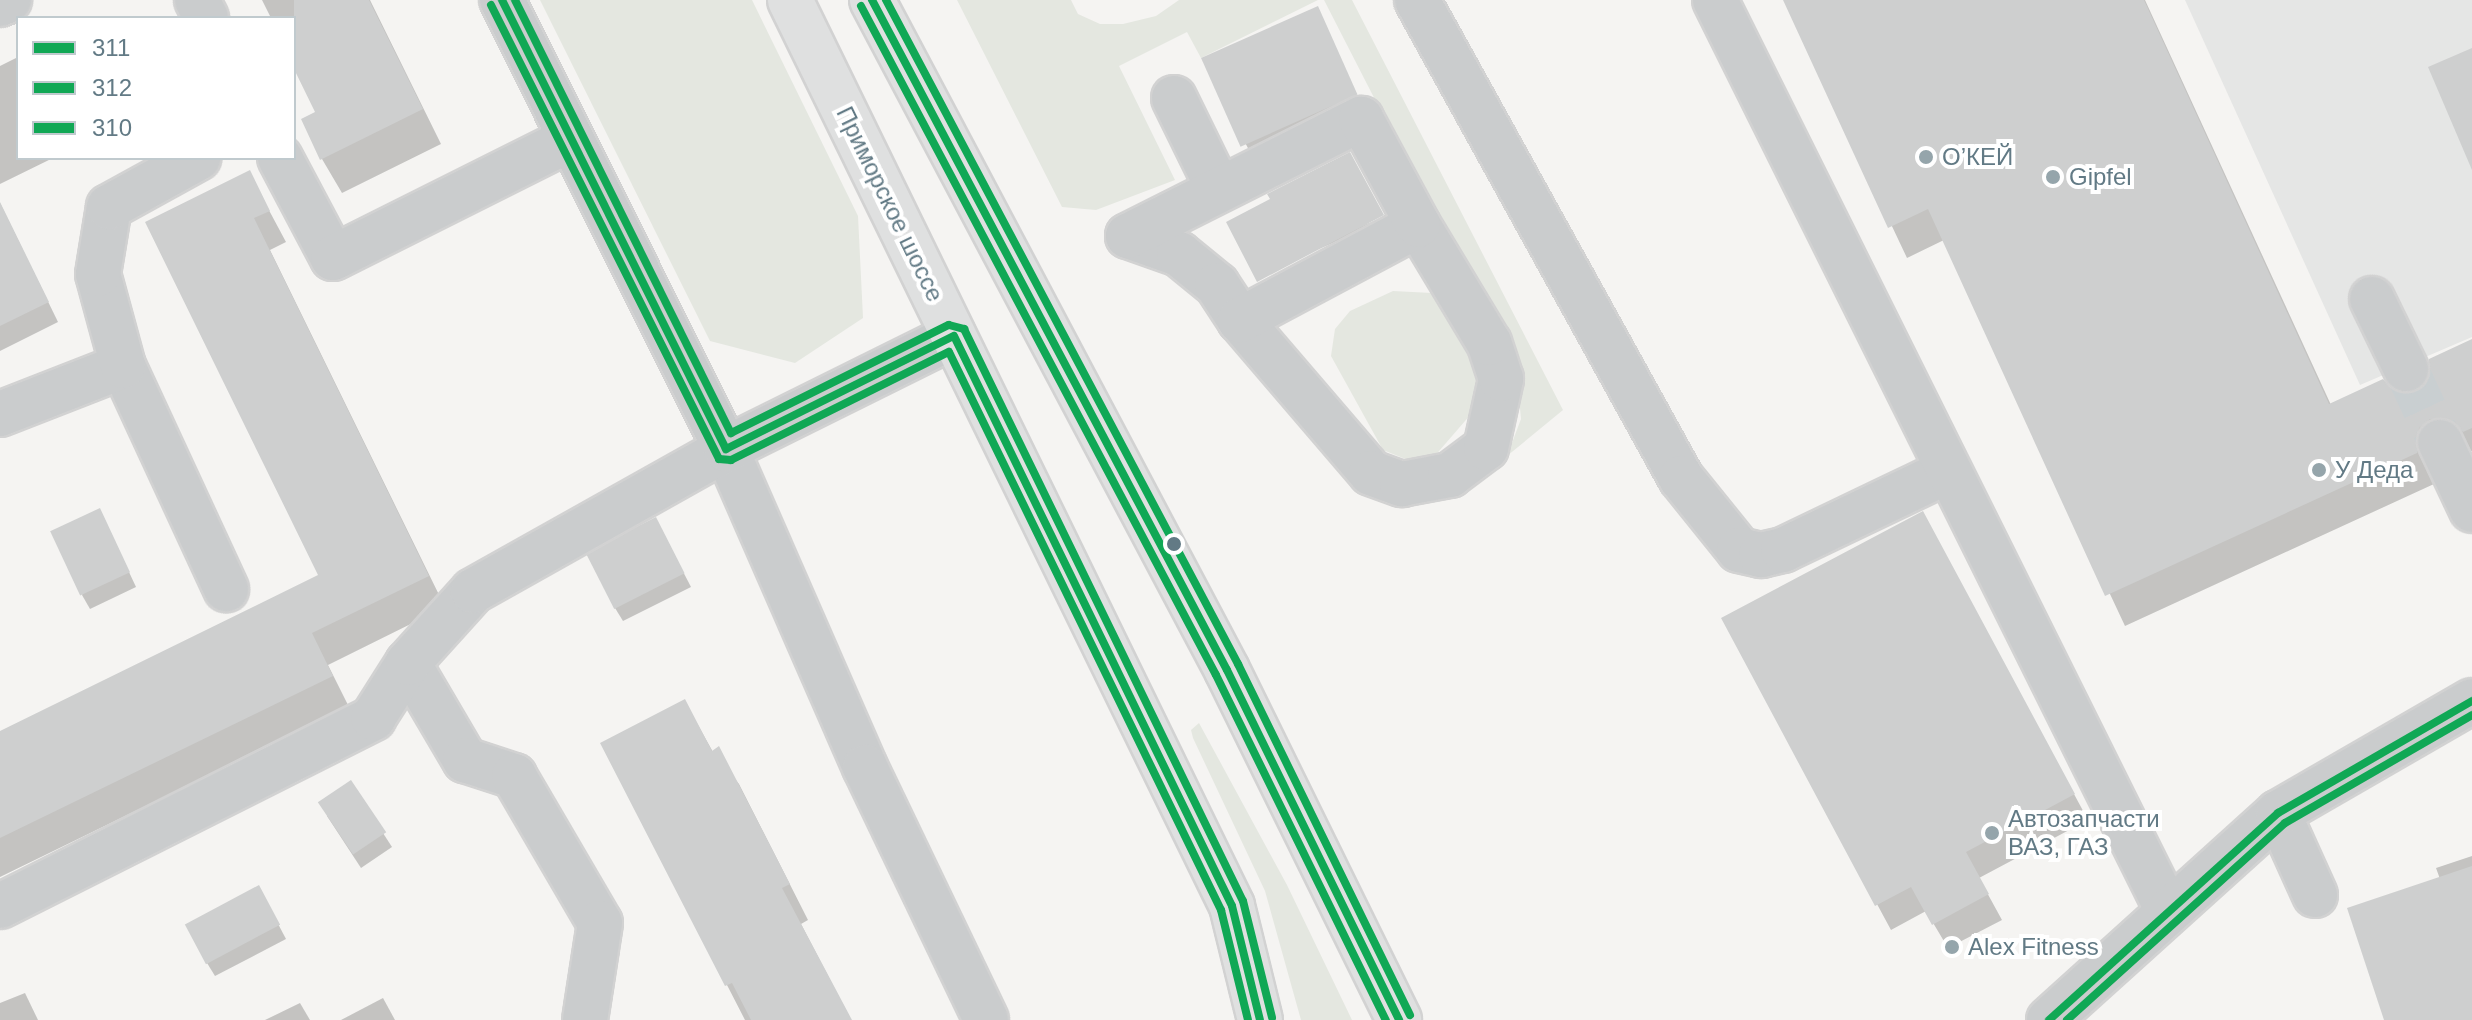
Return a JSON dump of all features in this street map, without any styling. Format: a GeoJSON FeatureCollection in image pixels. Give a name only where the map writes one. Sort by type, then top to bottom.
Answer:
{"type":"FeatureCollection","features":[{"type":"Feature","properties":{"kind":"highway","name":"Приморское шоссе"},"geometry":{"type":"LineString","coordinates":[[790,0],[1232,906],[1260,1020]]}},
{"type":"Feature","properties":{"kind":"highway"},"geometry":{"type":"LineString","coordinates":[[872,0],[1227,670],[1399,1020]]}},
{"type":"Feature","properties":{"kind":"street"},"geometry":{"type":"LineString","coordinates":[[0,4],[9,0]]}},
{"type":"Feature","properties":{"kind":"street"},"geometry":{"type":"LineString","coordinates":[[502,0],[726,449],[865,767],[986,1020]]}},
{"type":"Feature","properties":{"kind":"street"},"geometry":{"type":"LineString","coordinates":[[1417,0],[1681,478],[1730,542],[1761,555],[1783,550],[1948,471]]}},
{"type":"Feature","properties":{"kind":"street"},"geometry":{"type":"LineString","coordinates":[[1715,0],[2168,911]]}},
{"type":"Feature","properties":{"kind":"street"},"geometry":{"type":"LineString","coordinates":[[1174,98],[1219,190]]}},
{"type":"Feature","properties":{"kind":"street"},"geometry":{"type":"LineString","coordinates":[[1361,119],[1418,225],[1489,343],[1501,379],[1486,448],[1450,475],[1402,484],[1371,473],[1240,320],[1217,285],[1179,254],[1128,236],[1361,119]]}},
{"type":"Feature","properties":{"kind":"street"},"geometry":{"type":"LineString","coordinates":[[281,160],[333,258],[571,139]]}},
{"type":"Feature","properties":{"kind":"street"},"geometry":{"type":"LineString","coordinates":[[194,160],[109,207],[98,274],[123,366],[226,589]]}},
{"type":"Feature","properties":{"kind":"street"},"geometry":{"type":"LineString","coordinates":[[1240,320],[1418,225]]}},
{"type":"Feature","properties":{"kind":"street"},"geometry":{"type":"LineString","coordinates":[[2372,299],[2406,369]]}},
{"type":"Feature","properties":{"kind":"street"},"geometry":{"type":"LineString","coordinates":[[0,906],[373,718],[408,663],[473,591],[726,449],[954,336]]}},
{"type":"Feature","properties":{"kind":"street"},"geometry":{"type":"LineString","coordinates":[[0,414],[123,366]]}},
{"type":"Feature","properties":{"kind":"street"},"geometry":{"type":"LineString","coordinates":[[2440,442],[2471,507]]}},
{"type":"Feature","properties":{"kind":"street"},"geometry":{"type":"LineString","coordinates":[[408,663],[465,760],[514,776],[600,923],[585,1020]]}},
{"type":"Feature","properties":{"kind":"street"},"geometry":{"type":"LineString","coordinates":[[2049,1020],[2278,813],[2472,701]]}},
{"type":"Feature","properties":{"kind":"street"},"geometry":{"type":"LineString","coordinates":[[2278,813],[2315,895]]}},
{"type":"Feature","properties":{"kind":"shaded area"},"geometry":{"type":"Polygon","coordinates":[[[540,0],[752,0],[858,216],[863,318],[795,363],[710,341],[540,0]]]}},
{"type":"Feature","properties":{"kind":"shaded area"},"geometry":{"type":"Polygon","coordinates":[[[957,0],[1071,0],[1078,14],[1100,24],[1123,24],[1156,16],[1179,0],[1318,0],[1201,58],[1187,32],[1119,66],[1175,180],[1096,210],[1062,207],[957,0]]]}},
{"type":"Feature","properties":{"kind":"shaded area"},"geometry":{"type":"Polygon","coordinates":[[[1324,0],[1352,0],[1563,410],[1507,456],[1521,419],[1517,377],[1324,0]]]}},
{"type":"Feature","properties":{"kind":"shaded area"},"geometry":{"type":"Polygon","coordinates":[[[2185,0],[2472,0],[2472,337],[2360,385],[2185,0]]]}},
{"type":"Feature","properties":{"kind":"shaded area"},"geometry":{"type":"Polygon","coordinates":[[[1393,291],[1432,293],[1463,342],[1479,381],[1478,406],[1433,458],[1408,460],[1383,450],[1331,356],[1335,329],[1350,311],[1393,291]]]}},
{"type":"Feature","properties":{"kind":"shaded area"},"geometry":{"type":"Polygon","coordinates":[[[1199,723],[1287,885],[1352,1020],[1301,1020],[1265,891],[1193,738],[1191,730],[1199,723]]]}},
{"type":"Feature","properties":{"kind":"building"},"geometry":{"type":"Polygon","coordinates":[[[294,0],[369,0],[423,109],[320,160],[301,119],[315,112],[296,73],[294,0]]]}},
{"type":"Feature","properties":{"kind":"building"},"geometry":{"type":"Polygon","coordinates":[[[1783,0],[2144,0],[2329,404],[2383,379],[2393,390],[2416,392],[2427,382],[2429,359],[2472,339],[2472,428],[2463,432],[2454,421],[2430,419],[2419,428],[2417,453],[2105,596],[1928,209],[1888,228],[1783,0]]]}},
{"type":"Feature","properties":{"kind":"building"},"geometry":{"type":"Polygon","coordinates":[[[1318,6],[1357,95],[1241,147],[1201,58],[1318,6]]]}},
{"type":"Feature","properties":{"kind":"building"},"geometry":{"type":"Polygon","coordinates":[[[2472,48],[2472,170],[2428,67],[2472,48]]]}},
{"type":"Feature","properties":{"kind":"building"},"geometry":{"type":"Polygon","coordinates":[[[1350,152],[1384,215],[1257,282],[1226,222],[1270,199],[1267,194],[1350,152]]]}},
{"type":"Feature","properties":{"kind":"building"},"geometry":{"type":"Polygon","coordinates":[[[250,170],[270,211],[254,218],[429,576],[312,633],[333,676],[0,838],[0,731],[318,575],[145,222],[250,170]]]}},
{"type":"Feature","properties":{"kind":"building"},"geometry":{"type":"Polygon","coordinates":[[[0,202],[49,302],[0,326],[0,202]]]}},
{"type":"Feature","properties":{"kind":"building"},"geometry":{"type":"Polygon","coordinates":[[[100,508],[130,572],[80,596],[50,531],[100,508]]]}},
{"type":"Feature","properties":{"kind":"building"},"geometry":{"type":"Polygon","coordinates":[[[1923,511],[2075,794],[1966,852],[1989,894],[1932,925],[1911,887],[1875,906],[1721,618],[1923,511]]]}},
{"type":"Feature","properties":{"kind":"building"},"geometry":{"type":"Polygon","coordinates":[[[656,517],[685,573],[614,609],[586,553],[656,517]]]}},
{"type":"Feature","properties":{"kind":"building"},"geometry":{"type":"Polygon","coordinates":[[[685,699],[712,751],[719,746],[790,884],[782,888],[852,1020],[751,1020],[732,983],[725,986],[600,743],[685,699]]]}},
{"type":"Feature","properties":{"kind":"building"},"geometry":{"type":"Polygon","coordinates":[[[351,780],[386,832],[353,855],[318,802],[351,780]]]}},
{"type":"Feature","properties":{"kind":"building"},"geometry":{"type":"Polygon","coordinates":[[[2472,866],[2472,1020],[2384,1020],[2347,908],[2472,866]]]}},
{"type":"Feature","properties":{"kind":"building"},"geometry":{"type":"Polygon","coordinates":[[[259,885],[280,925],[206,964],[185,924],[259,885]]]}},
{"type":"Feature","properties":{"kind":"tunnel"},"geometry":{"type":"LineString","coordinates":[[2406,369],[2440,442]]}},
{"type":"Feature","properties":{"kind":"transit line","name":"311"},"geometry":{"type":"LineString","coordinates":[[502,0],[726,449],[954,336],[1232,906],[1260,1020]]}},
{"type":"Feature","properties":{"kind":"transit line","name":"310"},"geometry":{"type":"LineString","coordinates":[[515,0],[731,433],[949,325],[964,329],[1243,901],[1272,1017]]}},
{"type":"Feature","properties":{"kind":"transit line","name":"311"},"geometry":{"type":"LineString","coordinates":[[872,0],[1227,670],[1399,1020]]}},
{"type":"Feature","properties":{"kind":"transit line","name":"310"},"geometry":{"type":"LineString","coordinates":[[886,0],[1238,664],[1410,1015]]}},
{"type":"Feature","properties":{"kind":"transit line","name":"312"},"geometry":{"type":"LineString","coordinates":[[491,5],[719,459],[731,460],[949,352],[1221,910],[1248,1020]]}},
{"type":"Feature","properties":{"kind":"transit line","name":"312"},"geometry":{"type":"LineString","coordinates":[[861,6],[1216,675],[1386,1020]]}},
{"type":"Feature","properties":{"kind":"transit line","name":"311"},"geometry":{"type":"LineString","coordinates":[[2049,1020],[2278,813],[2472,701]]}},
{"type":"Feature","properties":{"kind":"transit line","name":"312"},"geometry":{"type":"LineString","coordinates":[[2067,1020],[2285,823],[2472,715]]}},
{"type":"Feature","properties":{"kind":"place","name":"О’КЕЙ"},"geometry":{"type":"Point","coordinates":[1926,157]}},
{"type":"Feature","properties":{"kind":"place","name":"Gipfel"},"geometry":{"type":"Point","coordinates":[2053,177]}},
{"type":"Feature","properties":{"kind":"place","name":"У Деда"},"geometry":{"type":"Point","coordinates":[2319,470]}},
{"type":"Feature","properties":{"kind":"place","name":"Автозапчасти ВАЗ, ГАЗ"},"geometry":{"type":"Point","coordinates":[1992,833]}},
{"type":"Feature","properties":{"kind":"place","name":"Alex Fitness"},"geometry":{"type":"Point","coordinates":[1952,947]}}]}
